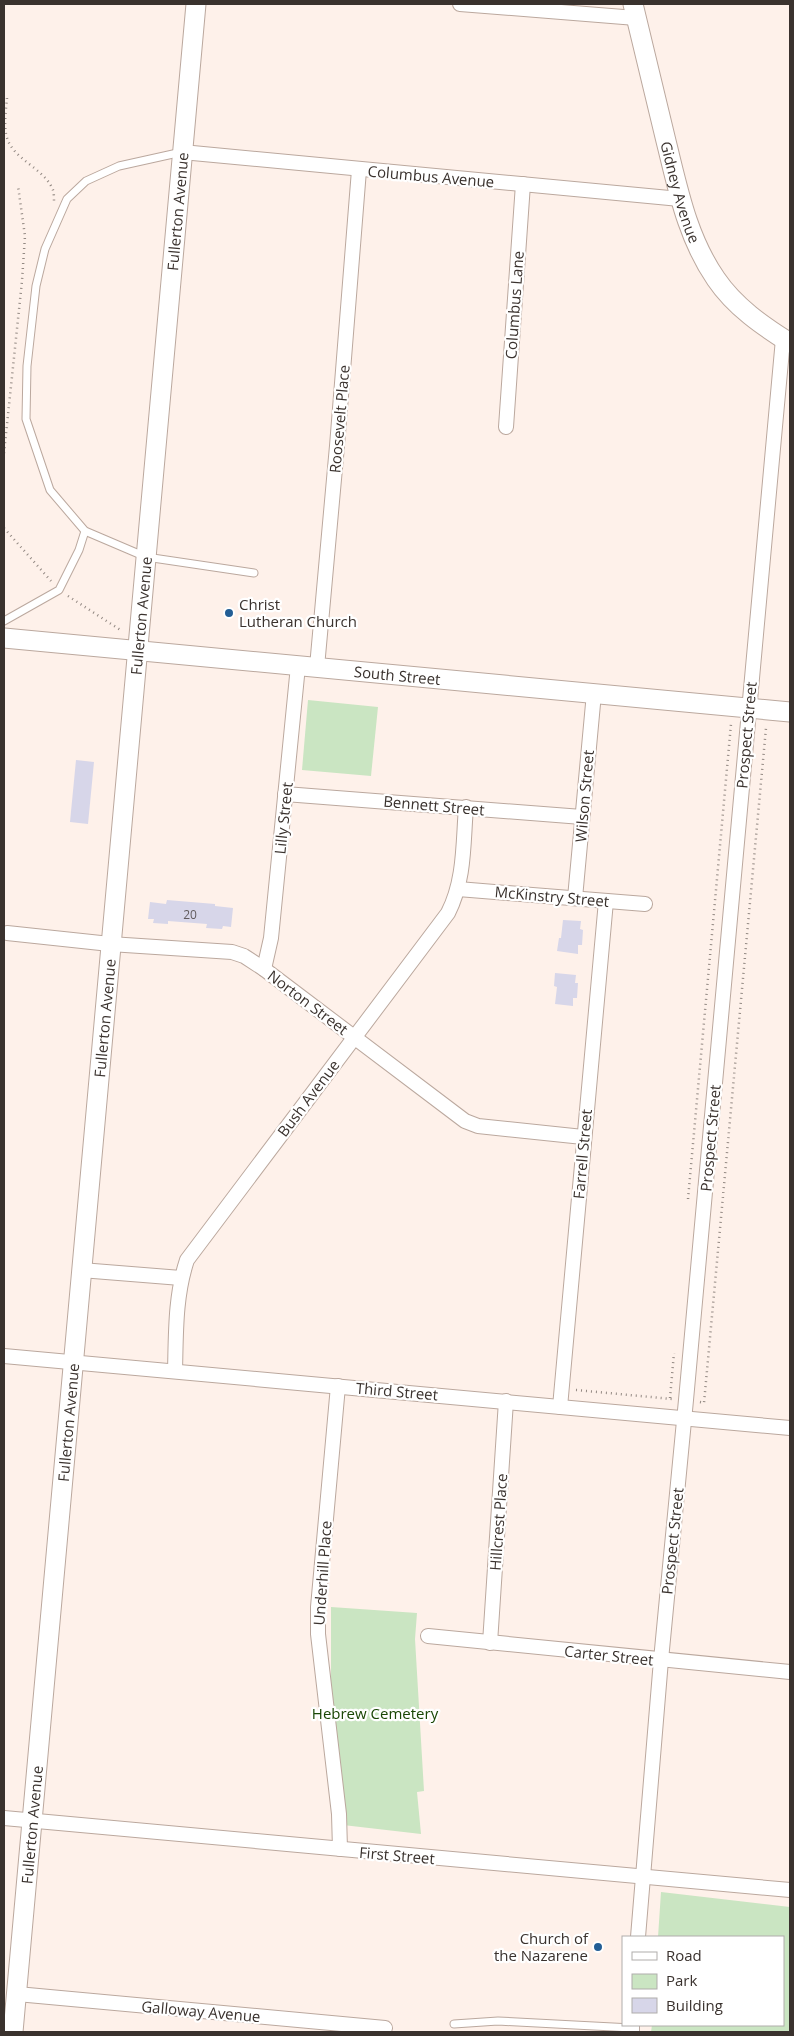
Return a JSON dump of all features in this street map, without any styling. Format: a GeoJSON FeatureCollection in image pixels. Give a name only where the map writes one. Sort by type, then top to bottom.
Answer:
{"type":"FeatureCollection","features":[{"type":"Feature","properties":{"kind":"street","name":"Fullerton Avenue"},"geometry":{"type":"LineString","coordinates":[[13,2032],[196,4]]}},
{"type":"Feature","properties":{"kind":"street"},"geometry":{"type":"LineString","coordinates":[[460,4],[634,11]]}},
{"type":"Feature","properties":{"kind":"street","name":"Gidney Avenue"},"geometry":{"type":"LineString","coordinates":[[634,11],[680,199],[691,234],[716,280],[732,300],[763,326],[787,341]]}},
{"type":"Feature","properties":{"kind":"street","name":"Columbus Avenue"},"geometry":{"type":"LineString","coordinates":[[182,152],[680,199]]}},
{"type":"Feature","properties":{"kind":"street","name":"Roosevelt Place"},"geometry":{"type":"LineString","coordinates":[[308,667],[337,446],[358,170]]}},
{"type":"Feature","properties":{"kind":"street","name":"Columbus Lane"},"geometry":{"type":"LineString","coordinates":[[506,426],[523,184]]}},
{"type":"Feature","properties":{"kind":"street","name":"Prospect Street"},"geometry":{"type":"LineString","coordinates":[[638,1936],[661,1660],[749,708],[787,341]]}},
{"type":"Feature","properties":{"kind":"street","name":"South Street"},"geometry":{"type":"LineString","coordinates":[[4,638],[790,712]]}},
{"type":"Feature","properties":{"kind":"street","name":"Lilly Street"},"geometry":{"type":"LineString","coordinates":[[264,969],[271,938],[285,794],[308,667]]}},
{"type":"Feature","properties":{"kind":"street","name":"Wilson Street"},"geometry":{"type":"LineString","coordinates":[[575,898],[594,693]]}},
{"type":"Feature","properties":{"kind":"street","name":"Bennett Street"},"geometry":{"type":"LineString","coordinates":[[285,794],[466,807],[582,818]]}},
{"type":"Feature","properties":{"kind":"street","name":"Bush Avenue"},"geometry":{"type":"LineString","coordinates":[[175,1371],[178,1299],[181,1278],[187,1260],[448,913],[456,897],[461,874],[466,807]]}},
{"type":"Feature","properties":{"kind":"street","name":"McKinstry Street"},"geometry":{"type":"LineString","coordinates":[[458,889],[645,904]]}},
{"type":"Feature","properties":{"kind":"street","name":"Farrell Street"},"geometry":{"type":"LineString","coordinates":[[560,1407],[583,1137],[606,901]]}},
{"type":"Feature","properties":{"kind":"street","name":"Norton Street"},"geometry":{"type":"LineString","coordinates":[[7,933],[110,944],[232,952],[244,956],[264,969],[465,1121],[478,1126],[583,1137]]}},
{"type":"Feature","properties":{"kind":"street"},"geometry":{"type":"LineString","coordinates":[[81,1270],[181,1278]]}},
{"type":"Feature","properties":{"kind":"street","name":"Third Street"},"geometry":{"type":"LineString","coordinates":[[4,1356],[790,1428]]}},
{"type":"Feature","properties":{"kind":"street","name":"Underhill Place"},"geometry":{"type":"LineString","coordinates":[[338,1386],[318,1607],[318,1634],[339,1814],[340,1849]]}},
{"type":"Feature","properties":{"kind":"street","name":"Hillcrest Place"},"geometry":{"type":"LineString","coordinates":[[490,1642],[506,1402]]}},
{"type":"Feature","properties":{"kind":"street","name":"Carter Street"},"geometry":{"type":"LineString","coordinates":[[428,1636],[790,1672]]}},
{"type":"Feature","properties":{"kind":"street","name":"First Street"},"geometry":{"type":"LineString","coordinates":[[4,1818],[790,1890]]}},
{"type":"Feature","properties":{"kind":"street","name":"Galloway Avenue"},"geometry":{"type":"LineString","coordinates":[[17,1994],[385,2028]]}},
{"type":"Feature","properties":{"kind":"lane"},"geometry":{"type":"LineString","coordinates":[[182,152],[119,166],[86,181],[67,199],[45,249],[36,286],[27,366],[26,419],[50,490],[85,531],[146,557],[254,573]]}},
{"type":"Feature","properties":{"kind":"lane"},"geometry":{"type":"LineString","coordinates":[[4,621],[59,590],[79,550],[85,531]]}},
{"type":"Feature","properties":{"kind":"lane"},"geometry":{"type":"LineString","coordinates":[[454,2024],[498,2021],[632,2028]]}},
{"type":"Feature","properties":{"kind":"path"},"geometry":{"type":"LineString","coordinates":[[7,98],[6,135],[15,152],[44,178],[54,191],[54,208]]}},
{"type":"Feature","properties":{"kind":"path"},"geometry":{"type":"LineString","coordinates":[[4,453],[25,236],[18,186]]}},
{"type":"Feature","properties":{"kind":"path"},"geometry":{"type":"LineString","coordinates":[[20,297],[27,278]]}},
{"type":"Feature","properties":{"kind":"path"},"geometry":{"type":"LineString","coordinates":[[688,1207],[731,724]]}},
{"type":"Feature","properties":{"kind":"path"},"geometry":{"type":"LineString","coordinates":[[704,1403],[766,728]]}},
{"type":"Feature","properties":{"kind":"path"},"geometry":{"type":"LineString","coordinates":[[670,1398],[674,1351]]}},
{"type":"Feature","properties":{"kind":"path"},"geometry":{"type":"LineString","coordinates":[[576,1390],[686,1400]]}},
{"type":"Feature","properties":{"kind":"green space"},"geometry":{"type":"Polygon","coordinates":[[[308,700],[378,707],[371,776],[302,770],[308,700]]]}},
{"type":"Feature","properties":{"kind":"green space","name":"Hebrew Cemetery"},"geometry":{"type":"Polygon","coordinates":[[[331,1607],[417,1613],[415,1639],[424,1791],[417,1792],[421,1834],[343,1825],[331,1716],[331,1607]]]}},
{"type":"Feature","properties":{"kind":"green space"},"geometry":{"type":"Polygon","coordinates":[[[661,1892],[790,1907],[790,2032],[651,2032],[652,2026],[784,2026],[784,1936],[658,1936],[661,1892]]]}},
{"type":"Feature","properties":{"kind":"building"},"geometry":{"type":"Polygon","coordinates":[[[76,760],[94,762],[88,824],[70,822],[76,760]]]}},
{"type":"Feature","properties":{"kind":"building"},"geometry":{"type":"Polygon","coordinates":[[[167,900],[215,904],[215,906],[233,908],[231,927],[223,926],[222,929],[206,928],[207,924],[168,921],[168,924],[153,923],[154,919],[148,919],[150,902],[166,904],[167,900]]]}},
{"type":"Feature","properties":{"kind":"building"},"geometry":{"type":"Polygon","coordinates":[[[563,920],[581,921],[580,929],[583,930],[582,945],[578,945],[578,954],[557,951],[563,920]]]}},
{"type":"Feature","properties":{"kind":"building"},"geometry":{"type":"Polygon","coordinates":[[[555,973],[576,975],[575,983],[578,983],[577,998],[573,998],[573,1006],[555,1004],[557,987],[554,986],[555,973]]]}},
{"type":"Feature","properties":{"kind":"place","name":"Christ Lutheran Church"},"geometry":{"type":"Point","coordinates":[229,613]}},
{"type":"Feature","properties":{"kind":"place","name":"Church of the Nazarene"},"geometry":{"type":"Point","coordinates":[598,1947]}}]}
